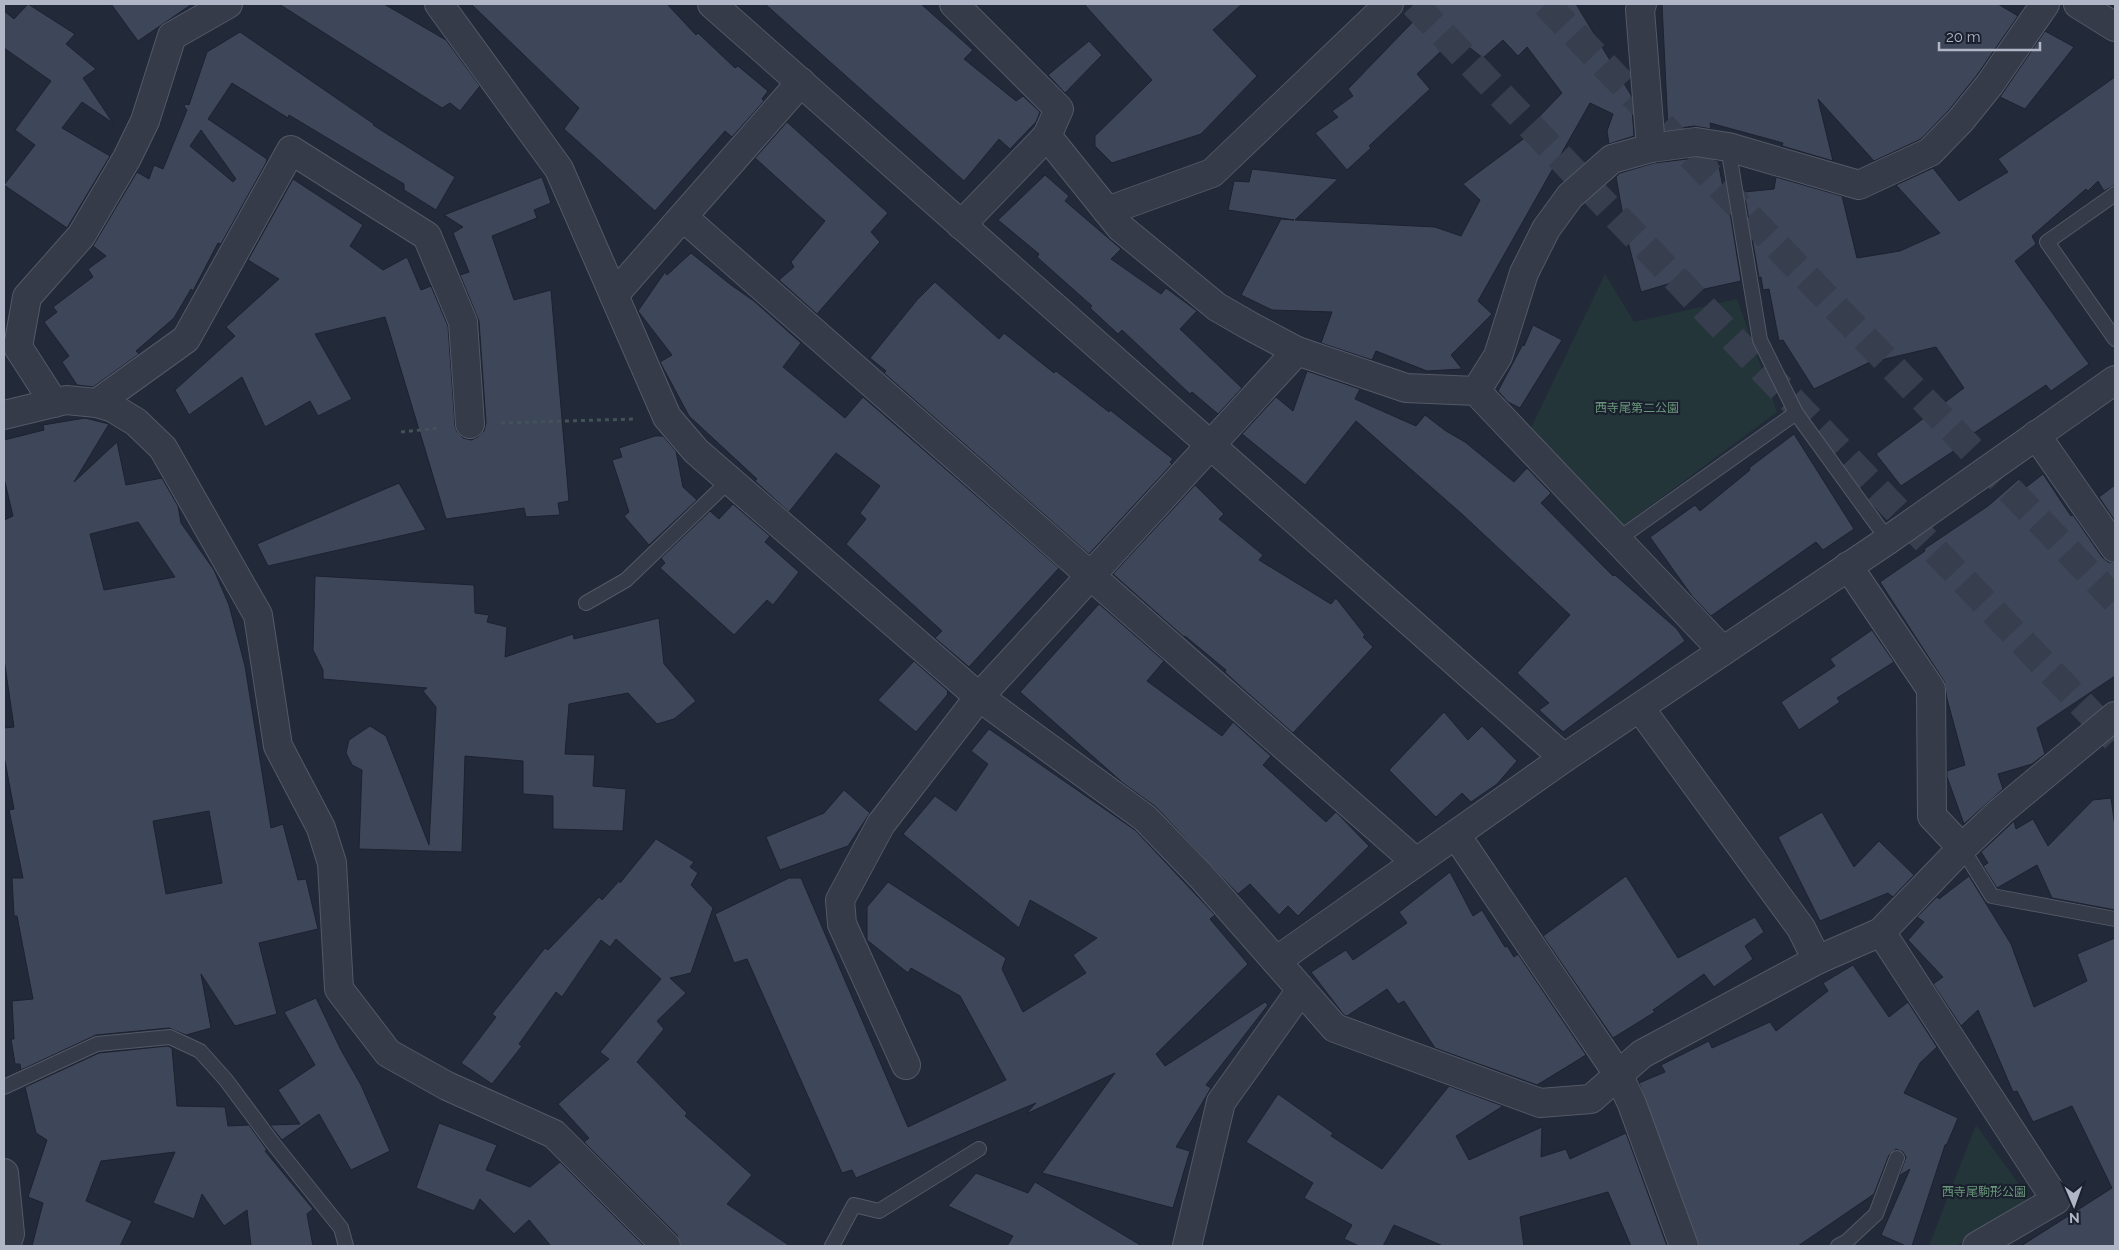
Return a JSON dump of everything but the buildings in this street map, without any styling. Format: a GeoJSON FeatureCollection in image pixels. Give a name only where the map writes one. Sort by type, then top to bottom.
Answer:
{"type":"FeatureCollection","features":[{"type":"Feature","properties":{"kind":"street"},"geometry":{"type":"LineString","coordinates":[[54,404],[14,340],[27,297],[81,236],[127,158],[146,121],[172,36],[228,4]]}},
{"type":"Feature","properties":{"kind":"street"},"geometry":{"type":"LineString","coordinates":[[439,4],[560,168],[667,417],[696,451],[731,479],[979,697],[1146,818],[1201,876],[1335,1028],[1540,1103],[1591,1099],[1642,1054],[1817,960],[1881,932],[1962,848],[2001,811],[2115,716]]}},
{"type":"Feature","properties":{"kind":"street"},"geometry":{"type":"LineString","coordinates":[[712,4],[1564,758]]}},
{"type":"Feature","properties":{"kind":"street"},"geometry":{"type":"LineString","coordinates":[[954,4],[1059,110],[1047,136],[961,225]]}},
{"type":"Feature","properties":{"kind":"street"},"geometry":{"type":"LineString","coordinates":[[1107,211],[1212,173],[1389,4]]}},
{"type":"Feature","properties":{"kind":"street"},"geometry":{"type":"LineString","coordinates":[[1642,4],[1640,10],[1651,148]]}},
{"type":"Feature","properties":{"kind":"street"},"geometry":{"type":"LineString","coordinates":[[2078,4],[2115,27]]}},
{"type":"Feature","properties":{"kind":"street"},"geometry":{"type":"LineString","coordinates":[[1476,391],[1498,356],[1524,273],[1546,229],[1570,196],[1612,159],[1651,148],[1696,142],[1728,147],[1859,185],[1930,152],[1990,84],[2038,6]]}},
{"type":"Feature","properties":{"kind":"street"},"geometry":{"type":"LineString","coordinates":[[614,295],[801,82]]}},
{"type":"Feature","properties":{"kind":"street"},"geometry":{"type":"LineString","coordinates":[[1047,136],[1121,228],[1217,306],[1297,351],[1406,388],[1476,391],[1723,651]]}},
{"type":"Feature","properties":{"kind":"street"},"geometry":{"type":"LineString","coordinates":[[97,403],[186,339],[291,150],[428,236],[463,322],[470,424]]}},
{"type":"Feature","properties":{"kind":"street"},"geometry":{"type":"LineString","coordinates":[[683,217],[1416,862]]}},
{"type":"Feature","properties":{"kind":"street"},"geometry":{"type":"LineString","coordinates":[[906,1065],[842,924],[840,900],[881,824],[979,697],[1297,351]]}},
{"type":"Feature","properties":{"kind":"street"},"geometry":{"type":"LineString","coordinates":[[1276,961],[1564,758],[1888,540],[2115,380]]}},
{"type":"Feature","properties":{"kind":"street"},"geometry":{"type":"LineString","coordinates":[[4,416],[66,400],[97,403],[113,408],[136,422],[163,448],[258,615],[278,746],[321,828],[332,863],[339,990],[388,1053],[447,1086],[554,1134],[666,1246]]}},
{"type":"Feature","properties":{"kind":"street"},"geometry":{"type":"LineString","coordinates":[[2036,435],[2115,548]]}},
{"type":"Feature","properties":{"kind":"street"},"geometry":{"type":"LineString","coordinates":[[1848,566],[1931,688],[1932,816],[1962,848]]}},
{"type":"Feature","properties":{"kind":"street"},"geometry":{"type":"LineString","coordinates":[[1640,708],[1801,928],[1817,960]]}},
{"type":"Feature","properties":{"kind":"street"},"geometry":{"type":"LineString","coordinates":[[1456,834],[1618,1074],[1632,1104],[1684,1246]]}},
{"type":"Feature","properties":{"kind":"street"},"geometry":{"type":"LineString","coordinates":[[1881,932],[2056,1200],[1977,1246]]}},
{"type":"Feature","properties":{"kind":"street"},"geometry":{"type":"LineString","coordinates":[[1187,1246],[1221,1102],[1300,990]]}},
{"type":"Feature","properties":{"kind":"street"},"geometry":{"type":"LineString","coordinates":[[4,1173],[10,1234],[6,1246]]}},
{"type":"Feature","properties":{"kind":"lane"},"geometry":{"type":"LineString","coordinates":[[1728,147],[1760,340],[1796,413],[1888,540]]}},
{"type":"Feature","properties":{"kind":"lane"},"geometry":{"type":"LineString","coordinates":[[2115,194],[2047,242],[2115,339]]}},
{"type":"Feature","properties":{"kind":"lane"},"geometry":{"type":"LineString","coordinates":[[1617,540],[1796,413]]}},
{"type":"Feature","properties":{"kind":"lane"},"geometry":{"type":"LineString","coordinates":[[586,603],[626,580],[731,479]]}},
{"type":"Feature","properties":{"kind":"lane"},"geometry":{"type":"LineString","coordinates":[[1962,848],[1992,896],[2115,920]]}},
{"type":"Feature","properties":{"kind":"lane"},"geometry":{"type":"LineString","coordinates":[[4,1087],[97,1044],[170,1037],[200,1051],[226,1080],[272,1142],[341,1228],[346,1246]]}},
{"type":"Feature","properties":{"kind":"lane"},"geometry":{"type":"LineString","coordinates":[[832,1246],[854,1205],[879,1211],[979,1150]]}},
{"type":"Feature","properties":{"kind":"lane"},"geometry":{"type":"LineString","coordinates":[[1838,1246],[1846,1242],[1876,1214],[1897,1158]]}},
{"type":"Feature","properties":{"kind":"path"},"geometry":{"type":"LineString","coordinates":[[401,432],[470,424],[616,420]]}},
{"type":"Feature","properties":{"kind":"green space","name":"西寺尾第二公園"},"geometry":{"type":"Polygon","coordinates":[[[1605,274],[1634,322],[1737,299],[1777,412],[1619,529],[1531,428],[1605,274]]]}},
{"type":"Feature","properties":{"kind":"green space","name":"西寺尾駒形公園"},"geometry":{"type":"Polygon","coordinates":[[[1976,1125],[2031,1201],[1956,1246],[1929,1246],[1976,1125]]]}},
{"type":"Feature","properties":{"kind":"tunnel"},"geometry":{"type":"LineString","coordinates":[[1414,4],[2115,739]]}},
{"type":"Feature","properties":{"kind":"tunnel"},"geometry":{"type":"LineString","coordinates":[[1546,4],[2115,600]]}}]}
